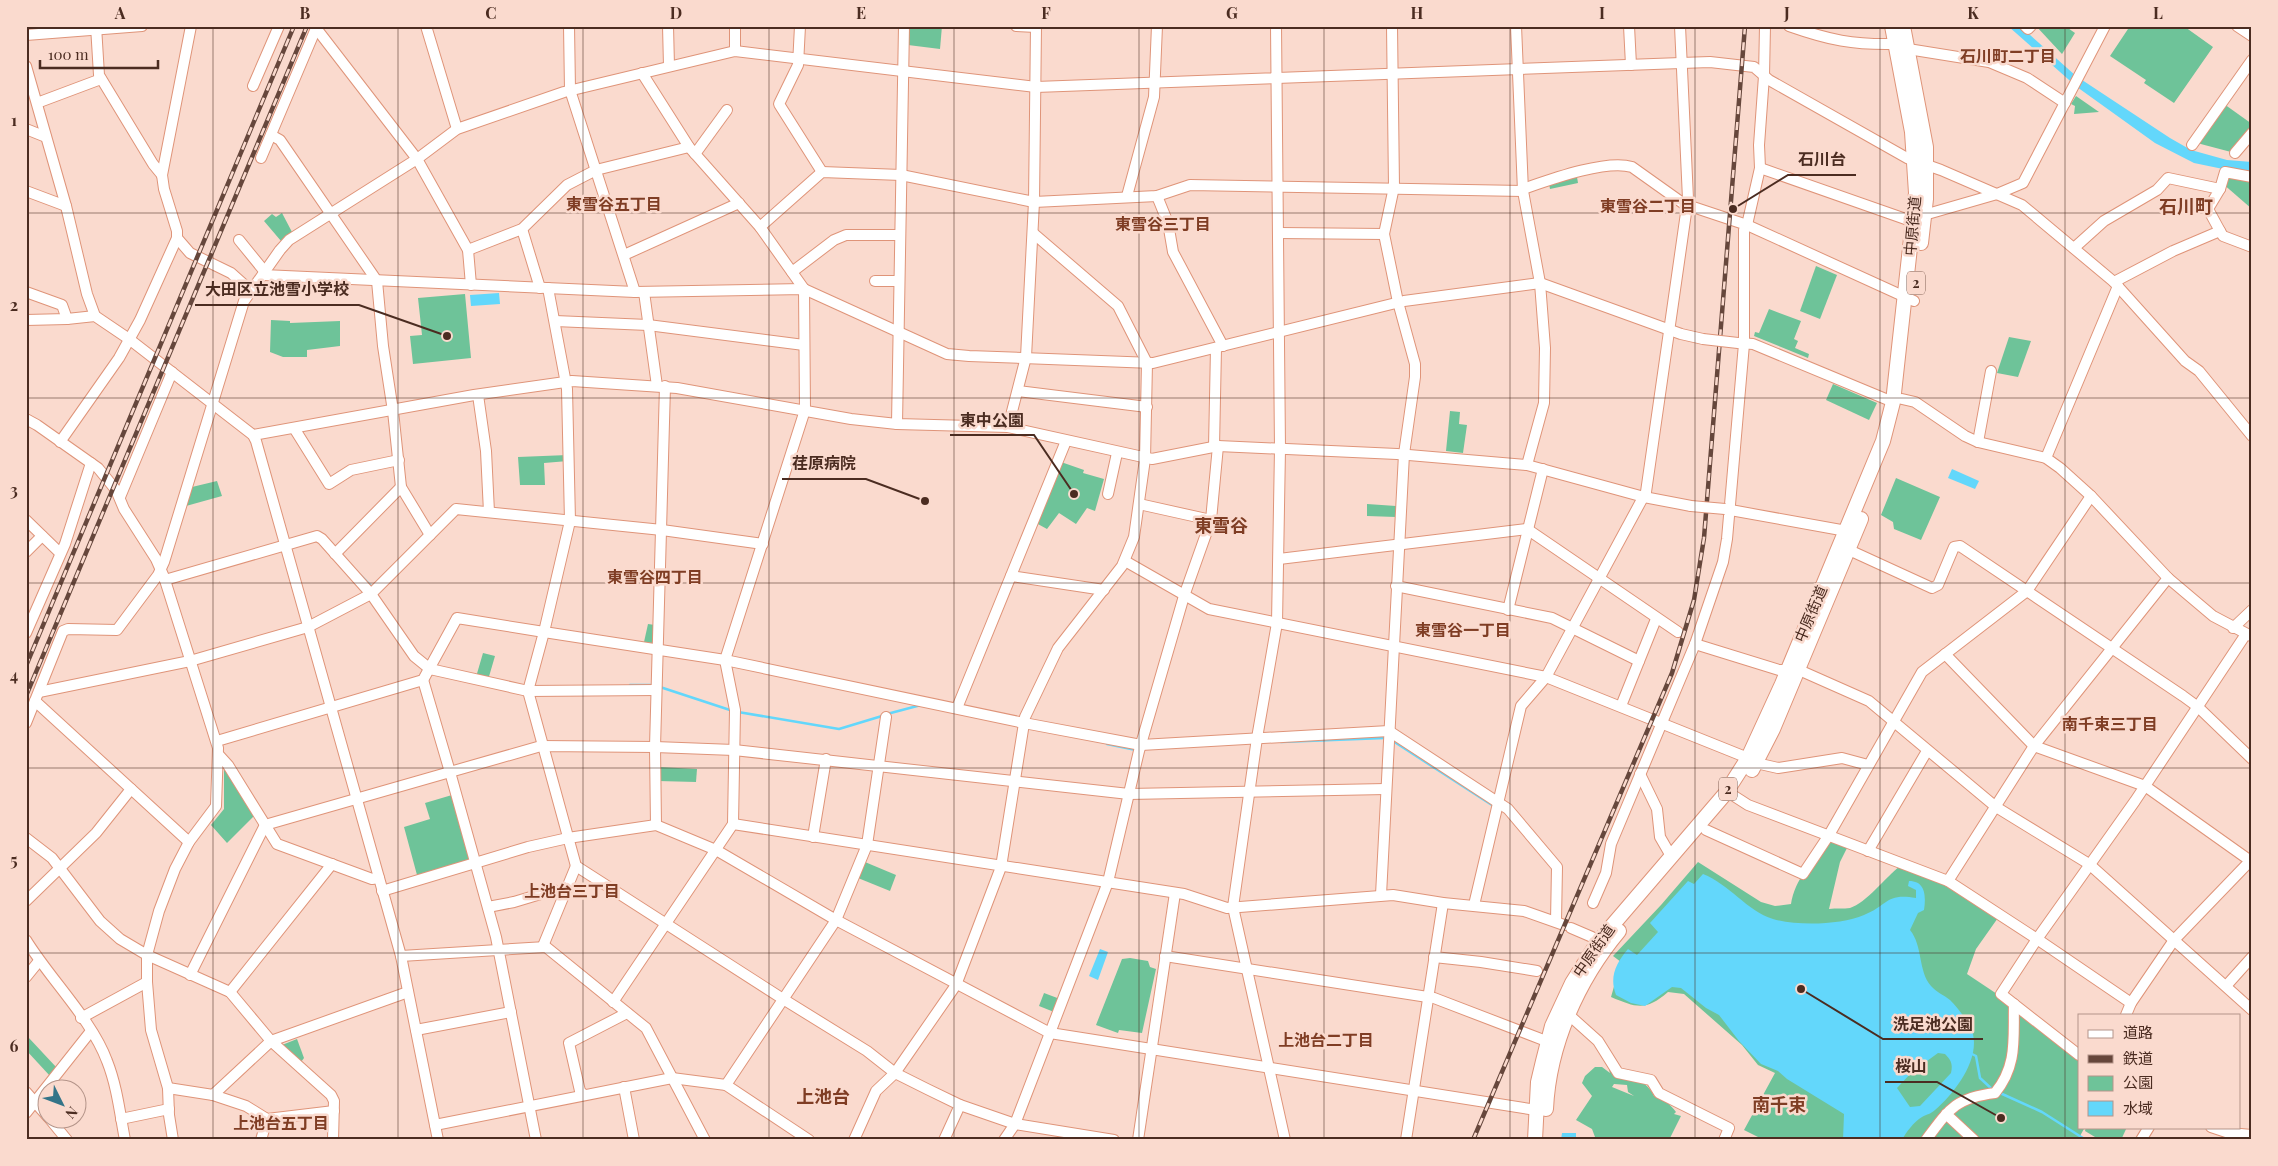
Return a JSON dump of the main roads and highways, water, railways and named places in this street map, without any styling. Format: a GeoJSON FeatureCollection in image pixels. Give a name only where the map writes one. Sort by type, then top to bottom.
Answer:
{"type":"FeatureCollection","features":[{"type":"Feature","properties":{"kind":"main road","name":"中原街道"},"geometry":{"type":"LineString","coordinates":[[1892,26],[1902,46]]}},
{"type":"Feature","properties":{"kind":"main road","name":"中原街道"},"geometry":{"type":"LineString","coordinates":[[1793,670],[1851,532],[1898,401],[1919,218],[1916,194],[1921,164],[1912,132],[1902,46],[1903,26]]}},
{"type":"Feature","properties":{"kind":"main road","name":"中原街道"},"geometry":{"type":"LineString","coordinates":[[1544,1140],[1552,1044],[1569,1015],[1602,945],[1706,830],[1734,796],[1849,550],[1851,532]]}},
{"type":"Feature","properties":{"kind":"main road","name":"中原街道"},"geometry":{"type":"LineString","coordinates":[[1535,1140],[1538,1082],[1572,983],[1671,856],[1752,761]]}},
{"type":"Feature","properties":{"kind":"water"},"geometry":{"type":"Polygon","coordinates":[[[2008,26],[2020,26],[2076,76],[2170,138],[2191,150],[2227,160],[2252,162],[2252,175],[2194,163],[2155,143],[2077,87],[2008,26]]]}},
{"type":"Feature","properties":{"kind":"water"},"geometry":{"type":"Polygon","coordinates":[[[499,293],[500,304],[471,306],[470,295],[499,293]]]}},
{"type":"Feature","properties":{"kind":"water"},"geometry":{"type":"Polygon","coordinates":[[[1952,469],[1979,481],[1975,489],[1948,478],[1952,469]]]}},
{"type":"Feature","properties":{"kind":"water"},"geometry":{"type":"Polygon","coordinates":[[[1703,874],[1721,884],[1755,910],[1773,919],[1794,923],[1831,923],[1864,915],[1898,897],[1916,898],[1916,890],[1908,886],[1909,881],[1919,884],[1925,895],[1924,910],[1918,913],[1910,930],[1917,943],[1924,973],[1933,988],[1957,1007],[1973,1032],[1972,1057],[1960,1081],[1944,1102],[1916,1122],[1902,1140],[1843,1140],[1844,1114],[1787,1079],[1778,1071],[1761,1064],[1739,1041],[1719,1015],[1706,1008],[1681,988],[1672,987],[1645,1006],[1631,1003],[1616,995],[1613,982],[1615,970],[1624,954],[1628,949],[1637,955],[1658,932],[1650,923],[1688,881],[1694,884],[1703,874]],[[1938,1053],[1912,1072],[1897,1088],[1910,1107],[1920,1106],[1951,1073],[1951,1062],[1945,1054],[1938,1053]]]}},
{"type":"Feature","properties":{"kind":"water"},"geometry":{"type":"Polygon","coordinates":[[[1100,949],[1108,952],[1098,980],[1089,976],[1100,949]]]}},
{"type":"Feature","properties":{"kind":"water"},"geometry":{"type":"Polygon","coordinates":[[[1562,1133],[1576,1133],[1576,1140],[1561,1140],[1562,1133]]]}},
{"type":"Feature","properties":{"kind":"waterway"},"geometry":{"type":"LineString","coordinates":[[360,575],[372,587]]}},
{"type":"Feature","properties":{"kind":"waterway"},"geometry":{"type":"LineString","coordinates":[[630,685],[655,685]]}},
{"type":"Feature","properties":{"kind":"waterway"},"geometry":{"type":"LineString","coordinates":[[660,687],[733,711]]}},
{"type":"Feature","properties":{"kind":"waterway"},"geometry":{"type":"LineString","coordinates":[[887,714],[921,705]]}},
{"type":"Feature","properties":{"kind":"waterway"},"geometry":{"type":"LineString","coordinates":[[738,712],[839,729],[882,716]]}},
{"type":"Feature","properties":{"kind":"waterway"},"geometry":{"type":"LineString","coordinates":[[1281,742],[1385,738]]}},
{"type":"Feature","properties":{"kind":"waterway"},"geometry":{"type":"LineString","coordinates":[[1393,741],[1495,807]]}},
{"type":"Feature","properties":{"kind":"waterway"},"geometry":{"type":"LineString","coordinates":[[1107,744],[1136,750]]}},
{"type":"Feature","properties":{"kind":"waterway"},"geometry":{"type":"LineString","coordinates":[[1972,1054],[1976,1056],[1980,1078],[1993,1090]]}},
{"type":"Feature","properties":{"kind":"waterway"},"geometry":{"type":"LineString","coordinates":[[2000,1093],[2042,1112],[2086,1140]]}},
{"type":"Feature","properties":{"kind":"railway"},"geometry":{"type":"LineString","coordinates":[[26,666],[294,26]]}},
{"type":"Feature","properties":{"kind":"railway"},"geometry":{"type":"LineString","coordinates":[[26,696],[307,26]]}},
{"type":"Feature","properties":{"kind":"railway"},"geometry":{"type":"LineString","coordinates":[[1473,1140],[1672,673],[1694,600],[1704,538],[1745,26]]}},
{"type":"Feature","properties":{"kind":"place","name":"石川台"},"geometry":{"type":"Point","coordinates":[1733,209]}},
{"type":"Feature","properties":{"kind":"place","name":"大田区立池雪小学校"},"geometry":{"type":"Point","coordinates":[447,336]}},
{"type":"Feature","properties":{"kind":"place","name":"東中公園"},"geometry":{"type":"Point","coordinates":[1074,494]}},
{"type":"Feature","properties":{"kind":"place","name":"荏原病院"},"geometry":{"type":"Point","coordinates":[925,501]}},
{"type":"Feature","properties":{"kind":"place","name":"洗足池公園"},"geometry":{"type":"Point","coordinates":[1801,989]}},
{"type":"Feature","properties":{"kind":"place","name":"桜山"},"geometry":{"type":"Point","coordinates":[2001,1118]}},
{"type":"Feature","properties":{"kind":"district","name":"石川町二丁目"},"geometry":{"type":"Point","coordinates":[2008,56]}},
{"type":"Feature","properties":{"kind":"district","name":"東雪谷五丁目"},"geometry":{"type":"Point","coordinates":[614,204]}},
{"type":"Feature","properties":{"kind":"district","name":"東雪谷二丁目"},"geometry":{"type":"Point","coordinates":[1648,206]}},
{"type":"Feature","properties":{"kind":"district","name":"石川町"},"geometry":{"type":"Point","coordinates":[2186,207]}},
{"type":"Feature","properties":{"kind":"district","name":"東雪谷三丁目"},"geometry":{"type":"Point","coordinates":[1163,224]}},
{"type":"Feature","properties":{"kind":"district","name":"東雪谷"},"geometry":{"type":"Point","coordinates":[1221,526]}},
{"type":"Feature","properties":{"kind":"district","name":"東雪谷四丁目"},"geometry":{"type":"Point","coordinates":[655,577]}},
{"type":"Feature","properties":{"kind":"district","name":"東雪谷一丁目"},"geometry":{"type":"Point","coordinates":[1463,630]}},
{"type":"Feature","properties":{"kind":"district","name":"南千束三丁目"},"geometry":{"type":"Point","coordinates":[2110,724]}},
{"type":"Feature","properties":{"kind":"district","name":"上池台三丁目"},"geometry":{"type":"Point","coordinates":[572,891]}},
{"type":"Feature","properties":{"kind":"district","name":"上池台二丁目"},"geometry":{"type":"Point","coordinates":[1326,1040]}},
{"type":"Feature","properties":{"kind":"district","name":"上池台"},"geometry":{"type":"Point","coordinates":[823,1097]}},
{"type":"Feature","properties":{"kind":"district","name":"南千束"},"geometry":{"type":"Point","coordinates":[1779,1105]}},
{"type":"Feature","properties":{"kind":"district","name":"上池台五丁目"},"geometry":{"type":"Point","coordinates":[281,1123]}}]}
